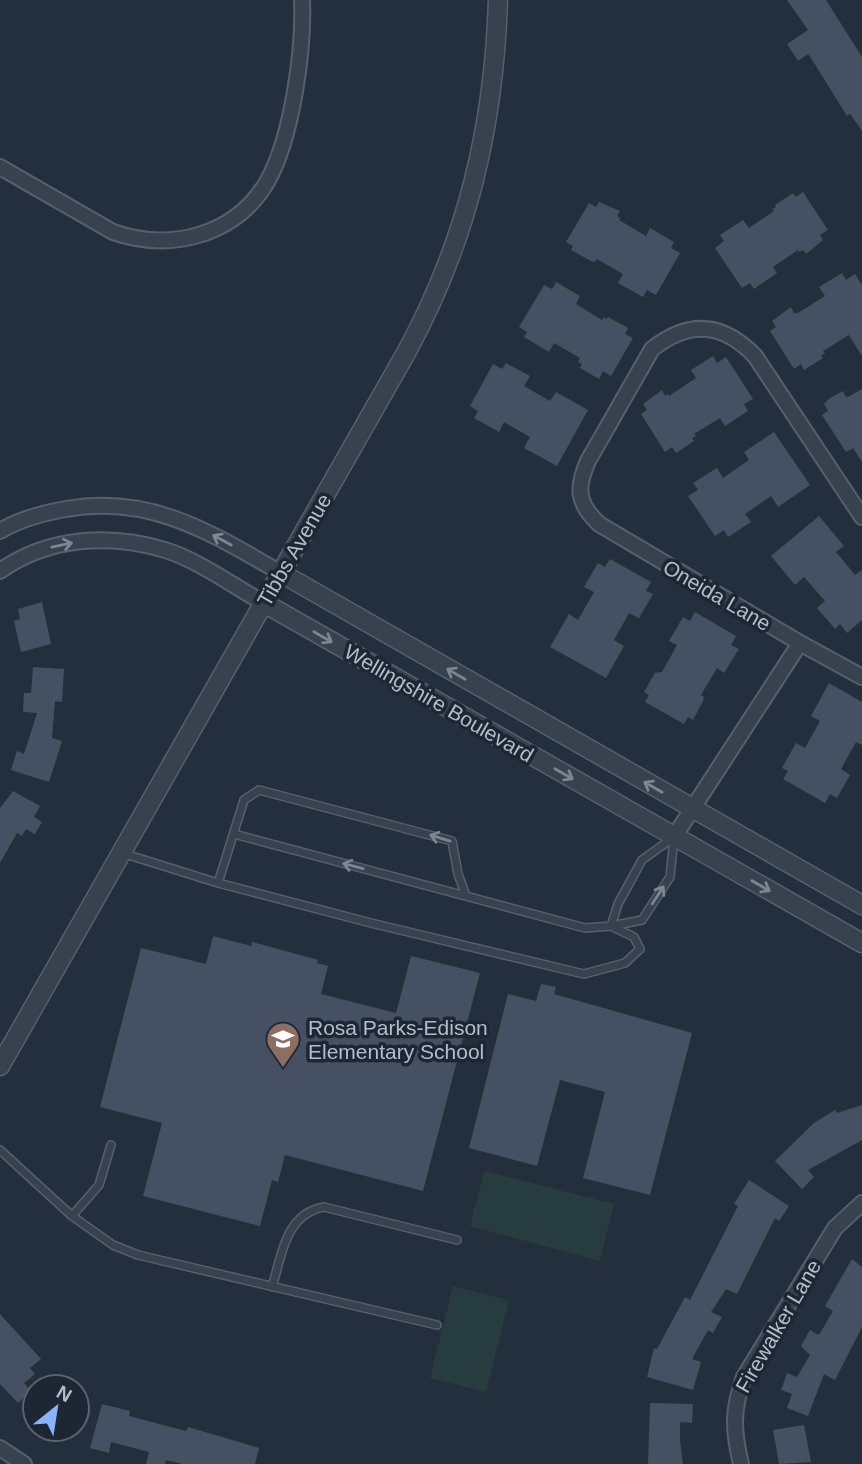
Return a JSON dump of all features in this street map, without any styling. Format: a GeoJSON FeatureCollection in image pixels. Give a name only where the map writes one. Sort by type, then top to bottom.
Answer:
{"type":"FeatureCollection","features":[{"type":"Feature","properties":{"kind":"street"},"geometry":{"type":"LineString","coordinates":[[0,167],[119,234],[153,241],[176,241],[199,236],[219,227],[244,209],[259,193],[274,168],[294,91],[302,0]]}},
{"type":"Feature","properties":{"kind":"street","name":"Tibbs Avenue"},"geometry":{"type":"LineString","coordinates":[[0,1066],[411,346],[447,267],[465,215],[485,135],[495,66],[498,0]]}},
{"type":"Feature","properties":{"kind":"street","name":"Oneida Lane"},"geometry":{"type":"LineString","coordinates":[[862,517],[755,356],[742,343],[724,332],[709,328],[689,329],[668,337],[652,349],[587,461],[580,478],[581,501],[588,514],[612,533],[862,677]]}},
{"type":"Feature","properties":{"kind":"street","name":"Wellingshire Boulevard"},"geometry":{"type":"LineString","coordinates":[[0,531],[30,518],[62,509],[93,505],[134,507],[188,522],[862,905]]}},
{"type":"Feature","properties":{"kind":"street","name":"Wellingshire Boulevard"},"geometry":{"type":"LineString","coordinates":[[0,571],[33,553],[86,540],[131,541],[181,557],[862,943]]}},
{"type":"Feature","properties":{"kind":"street"},"geometry":{"type":"LineString","coordinates":[[674,837],[800,643]]}},
{"type":"Feature","properties":{"kind":"street","name":"Firewalker Lane"},"geometry":{"type":"LineString","coordinates":[[741,1464],[735,1437],[735,1403],[744,1377],[835,1228],[862,1203]]}},
{"type":"Feature","properties":{"kind":"street"},"geometry":{"type":"LineString","coordinates":[[0,1448],[24,1464]]}},
{"type":"Feature","properties":{"kind":"lane"},"geometry":{"type":"LineString","coordinates":[[218,883],[244,800],[259,790],[452,841],[458,874],[466,896]]}},
{"type":"Feature","properties":{"kind":"lane"},"geometry":{"type":"LineString","coordinates":[[234,834],[585,928],[642,920],[670,877],[674,837]]}},
{"type":"Feature","properties":{"kind":"lane"},"geometry":{"type":"LineString","coordinates":[[611,926],[618,904],[642,860],[674,837]]}},
{"type":"Feature","properties":{"kind":"lane"},"geometry":{"type":"LineString","coordinates":[[122,853],[218,883],[584,974],[625,963],[640,949],[634,937],[611,926]]}},
{"type":"Feature","properties":{"kind":"lane"},"geometry":{"type":"LineString","coordinates":[[72,1216],[99,1185],[111,1144]]}},
{"type":"Feature","properties":{"kind":"lane"},"geometry":{"type":"LineString","coordinates":[[0,1150],[72,1216],[100,1237],[138,1255],[437,1325]]}},
{"type":"Feature","properties":{"kind":"lane"},"geometry":{"type":"LineString","coordinates":[[272,1287],[290,1229],[296,1219],[311,1209],[324,1207],[457,1240]]}},
{"type":"Feature","properties":{"kind":"green space"},"geometry":{"type":"Polygon","coordinates":[[[484,1171],[614,1204],[600,1261],[470,1226],[484,1171]]]}},
{"type":"Feature","properties":{"kind":"green space"},"geometry":{"type":"Polygon","coordinates":[[[453,1286],[509,1300],[486,1392],[430,1378],[453,1286]]]}},
{"type":"Feature","properties":{"kind":"building"},"geometry":{"type":"Polygon","coordinates":[[[787,0],[826,0],[862,57],[862,131],[850,114],[847,116],[808,54],[798,61],[787,44],[808,30],[787,0]]]}},
{"type":"Feature","properties":{"kind":"building"},"geometry":{"type":"Polygon","coordinates":[[[803,192],[828,230],[820,235],[823,240],[806,254],[803,250],[798,250],[773,267],[777,273],[754,289],[750,283],[742,288],[715,248],[724,241],[720,235],[743,220],[749,228],[774,211],[772,210],[775,205],[793,193],[796,197],[803,192]]]}},
{"type":"Feature","properties":{"kind":"building"},"geometry":{"type":"Polygon","coordinates":[[[599,202],[620,211],[617,216],[619,220],[646,236],[650,228],[674,242],[671,248],[680,253],[656,295],[647,290],[643,297],[618,283],[623,274],[597,259],[595,262],[591,261],[571,250],[573,246],[566,242],[589,203],[596,207],[599,202]]]}},
{"type":"Feature","properties":{"kind":"building"},"geometry":{"type":"Polygon","coordinates":[[[842,273],[846,280],[855,274],[862,285],[862,356],[849,335],[823,351],[823,358],[804,370],[801,364],[794,369],[770,331],[776,327],[772,321],[791,307],[794,313],[798,313],[825,296],[819,287],[842,273]]]}},
{"type":"Feature","properties":{"kind":"building"},"geometry":{"type":"Polygon","coordinates":[[[556,282],[580,296],[576,304],[602,320],[608,317],[628,328],[625,334],[633,338],[611,376],[603,371],[599,379],[580,368],[580,358],[554,343],[549,352],[524,337],[527,332],[519,327],[544,285],[552,289],[556,282]]]}},
{"type":"Feature","properties":{"kind":"building"},"geometry":{"type":"Polygon","coordinates":[[[713,356],[717,363],[726,357],[753,399],[744,404],[748,411],[725,426],[720,418],[694,434],[694,441],[676,453],[672,447],[665,452],[641,414],[647,410],[643,404],[662,390],[665,396],[669,396],[696,378],[691,370],[713,356]]]}},
{"type":"Feature","properties":{"kind":"building"},"geometry":{"type":"Polygon","coordinates":[[[506,363],[530,376],[524,386],[550,401],[556,392],[588,410],[557,466],[524,448],[530,437],[504,422],[499,432],[474,418],[478,411],[470,406],[493,364],[502,369],[506,363]]]}},
{"type":"Feature","properties":{"kind":"building"},"geometry":{"type":"Polygon","coordinates":[[[862,389],[862,462],[853,448],[846,452],[822,415],[828,411],[824,404],[830,398],[843,391],[846,397],[850,396],[862,389]]]}},
{"type":"Feature","properties":{"kind":"building"},"geometry":{"type":"Polygon","coordinates":[[[774,432],[810,485],[778,507],[771,496],[745,514],[751,522],[728,537],[724,530],[715,536],[688,496],[698,490],[693,483],[717,468],[723,478],[749,460],[744,452],[774,432]]]}},
{"type":"Feature","properties":{"kind":"building"},"geometry":{"type":"Polygon","coordinates":[[[819,516],[844,546],[836,552],[855,575],[862,570],[862,620],[847,633],[840,624],[835,629],[817,608],[825,601],[804,577],[795,585],[771,556],[819,516]]]}},
{"type":"Feature","properties":{"kind":"building"},"geometry":{"type":"Polygon","coordinates":[[[610,559],[651,582],[646,591],[653,594],[639,618],[629,613],[614,640],[624,646],[606,678],[550,647],[569,614],[578,620],[594,592],[584,587],[598,563],[605,567],[610,559]]]}},
{"type":"Feature","properties":{"kind":"building"},"geometry":{"type":"Polygon","coordinates":[[[42,602],[51,644],[21,652],[14,621],[20,619],[18,609],[42,602]]]}},
{"type":"Feature","properties":{"kind":"building"},"geometry":{"type":"Polygon","coordinates":[[[695,612],[736,636],[731,645],[739,649],[724,673],[717,668],[701,695],[704,697],[703,701],[693,720],[688,717],[684,724],[645,702],[649,695],[644,692],[655,673],[662,672],[677,645],[669,641],[683,617],[690,621],[695,612]]]}},
{"type":"Feature","properties":{"kind":"building"},"geometry":{"type":"Polygon","coordinates":[[[33,667],[64,669],[62,702],[55,701],[52,738],[62,741],[49,782],[11,770],[17,751],[24,754],[37,713],[23,712],[24,693],[31,693],[33,667]]]}},
{"type":"Feature","properties":{"kind":"building"},"geometry":{"type":"Polygon","coordinates":[[[829,683],[862,702],[862,745],[856,742],[841,769],[850,775],[837,798],[830,794],[825,803],[783,779],[788,771],[782,768],[796,743],[805,748],[820,721],[811,716],[829,683]]]}},
{"type":"Feature","properties":{"kind":"building"},"geometry":{"type":"Polygon","coordinates":[[[13,791],[40,806],[34,817],[42,822],[35,834],[26,829],[22,836],[17,833],[0,863],[0,808],[13,791]]]}},
{"type":"Feature","properties":{"kind":"building"},"geometry":{"type":"Polygon","coordinates":[[[213,936],[251,946],[252,942],[318,960],[317,963],[328,966],[321,994],[396,1013],[411,956],[480,973],[423,1191],[285,1155],[278,1182],[272,1180],[260,1226],[143,1196],[162,1123],[100,1107],[141,948],[206,964],[213,936]]]}},
{"type":"Feature","properties":{"kind":"building"},"geometry":{"type":"Polygon","coordinates":[[[541,984],[556,987],[554,994],[692,1033],[650,1195],[583,1178],[605,1092],[560,1080],[537,1166],[469,1148],[508,994],[536,1001],[541,984]]]}},
{"type":"Feature","properties":{"kind":"building"},"geometry":{"type":"Polygon","coordinates":[[[862,1105],[862,1140],[808,1170],[814,1177],[802,1189],[775,1161],[814,1123],[835,1110],[837,1113],[862,1105]]]}},
{"type":"Feature","properties":{"kind":"building"},"geometry":{"type":"Polygon","coordinates":[[[749,1180],[789,1206],[779,1221],[775,1218],[737,1294],[726,1289],[711,1312],[722,1317],[713,1333],[708,1330],[692,1359],[701,1362],[693,1390],[647,1377],[654,1348],[657,1349],[685,1297],[690,1300],[738,1206],[734,1204],[749,1180]]]}},
{"type":"Feature","properties":{"kind":"building"},"geometry":{"type":"Polygon","coordinates":[[[852,1259],[862,1267],[862,1327],[835,1380],[824,1374],[808,1416],[787,1408],[792,1394],[781,1390],[787,1373],[797,1377],[810,1355],[801,1346],[810,1330],[819,1335],[833,1311],[825,1306],[852,1259]]]}},
{"type":"Feature","properties":{"kind":"building"},"geometry":{"type":"Polygon","coordinates":[[[0,1314],[41,1359],[30,1368],[34,1373],[21,1373],[21,1400],[18,1403],[0,1384],[0,1314]]]}},
{"type":"Feature","properties":{"kind":"building"},"geometry":{"type":"Polygon","coordinates":[[[650,1403],[693,1404],[692,1423],[680,1422],[683,1464],[648,1464],[650,1403]]]}},
{"type":"Feature","properties":{"kind":"building"},"geometry":{"type":"Polygon","coordinates":[[[102,1404],[130,1411],[129,1416],[186,1431],[188,1427],[259,1448],[255,1464],[182,1464],[166,1460],[165,1464],[146,1464],[149,1452],[111,1442],[109,1453],[90,1448],[102,1404]]]}},
{"type":"Feature","properties":{"kind":"building"},"geometry":{"type":"Polygon","coordinates":[[[804,1425],[811,1462],[779,1464],[773,1430],[804,1425]]]}},
{"type":"Feature","properties":{"kind":"place","name":"Rosa Parks-Edison Elementary School"},"geometry":{"type":"Point","coordinates":[283,1069]}}]}
